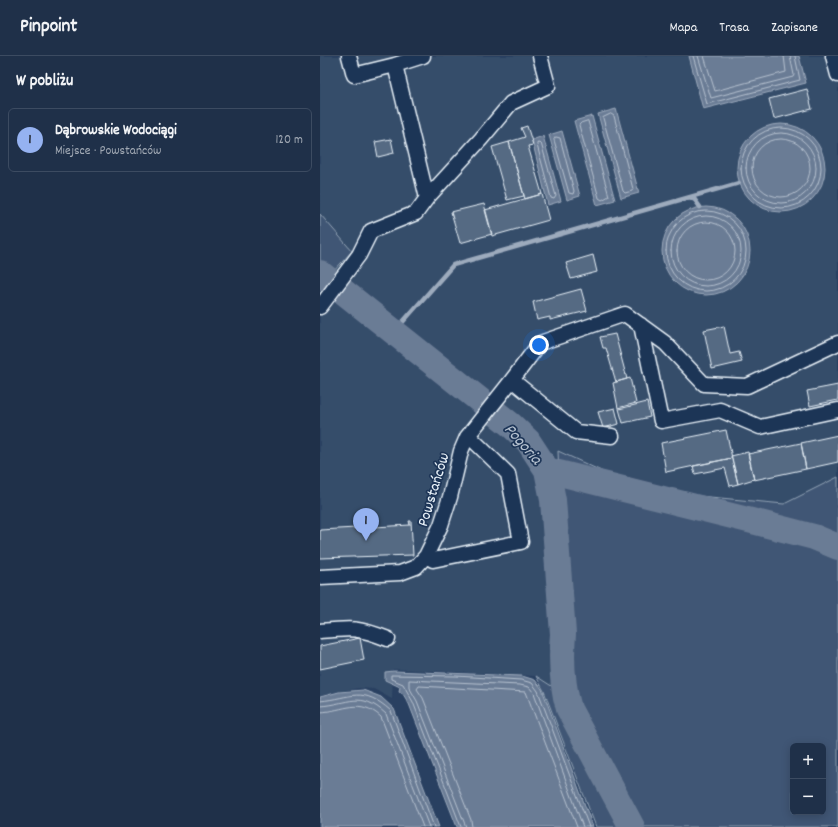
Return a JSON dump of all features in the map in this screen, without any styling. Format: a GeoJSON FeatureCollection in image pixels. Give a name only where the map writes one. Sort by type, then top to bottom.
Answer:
{"type":"FeatureCollection","features":[{"type":"Feature","properties":{"kind":"street"},"geometry":{"type":"LineString","coordinates":[[349,56],[354,75],[396,65],[423,56]]}},
{"type":"Feature","properties":{"kind":"street"},"geometry":{"type":"LineString","coordinates":[[322,304],[359,255],[371,231],[416,213],[427,198],[510,103],[548,86],[540,56]]}},
{"type":"Feature","properties":{"kind":"street"},"geometry":{"type":"LineString","coordinates":[[833,56],[838,75]]}},
{"type":"Feature","properties":{"kind":"street"},"geometry":{"type":"LineString","coordinates":[[396,65],[427,198]]}},
{"type":"Feature","properties":{"kind":"street","name":"Powstańców"},"geometry":{"type":"LineString","coordinates":[[320,577],[400,573],[416,568],[426,556],[442,524],[461,451],[467,437],[540,343],[625,314],[641,326]]}},
{"type":"Feature","properties":{"kind":"street"},"geometry":{"type":"LineString","coordinates":[[641,326],[665,343],[704,384],[747,386],[838,343]]}},
{"type":"Feature","properties":{"kind":"street"},"geometry":{"type":"LineString","coordinates":[[641,326],[661,421],[720,410],[760,427],[838,410]]}},
{"type":"Feature","properties":{"kind":"street"},"geometry":{"type":"LineString","coordinates":[[512,380],[576,432],[612,436]]}},
{"type":"Feature","properties":{"kind":"street"},"geometry":{"type":"LineString","coordinates":[[426,556],[433,560],[521,542],[508,474],[474,440],[467,437]]}},
{"type":"Feature","properties":{"kind":"street"},"geometry":{"type":"LineString","coordinates":[[320,631],[352,628],[366,630],[388,639]]}},
{"type":"Feature","properties":{"kind":"shaded area"},"geometry":{"type":"Polygon","coordinates":[[[320,56],[838,56],[838,477],[784,504],[689,495],[623,481],[558,451],[564,608],[575,702],[536,676],[393,669],[392,699],[374,689],[359,688],[320,696],[320,279],[332,273],[352,251],[320,214],[320,56]]]}},
{"type":"Feature","properties":{"kind":"shaded area"},"geometry":{"type":"Polygon","coordinates":[[[320,214],[352,251],[332,273],[320,279],[320,214]]]}},
{"type":"Feature","properties":{"kind":"shaded area"},"geometry":{"type":"Polygon","coordinates":[[[558,451],[623,481],[689,495],[784,504],[838,477],[838,827],[638,827],[567,696],[575,701],[564,608],[558,451]]]}},
{"type":"Feature","properties":{"kind":"shaded area"},"geometry":{"type":"Polygon","coordinates":[[[536,676],[553,687],[623,827],[596,827],[544,691],[536,676]]]}},
{"type":"Feature","properties":{"kind":"water"},"geometry":{"type":"Polygon","coordinates":[[[689,56],[799,56],[806,83],[703,109],[689,56]]]}},
{"type":"Feature","properties":{"kind":"water"},"geometry":{"type":"Polygon","coordinates":[[[616,109],[639,193],[621,198],[598,114],[616,109]]]}},
{"type":"Feature","properties":{"kind":"water"},"geometry":{"type":"Polygon","coordinates":[[[592,116],[615,200],[597,205],[574,121],[592,116]]]}},
{"type":"Feature","properties":{"kind":"water"},"geometry":{"type":"Polygon","coordinates":[[[781,124],[798,127],[812,137],[822,151],[825,168],[822,185],[812,199],[798,209],[781,212],[764,209],[750,199],[740,185],[737,168],[740,151],[750,137],[764,127],[781,124]]]}},
{"type":"Feature","properties":{"kind":"water"},"geometry":{"type":"Polygon","coordinates":[[[562,131],[580,196],[567,200],[549,135],[562,131]]]}},
{"type":"Feature","properties":{"kind":"water"},"geometry":{"type":"Polygon","coordinates":[[[543,136],[561,201],[548,205],[532,140],[543,136]]]}},
{"type":"Feature","properties":{"kind":"water"},"geometry":{"type":"Polygon","coordinates":[[[706,207],[723,210],[737,220],[747,234],[750,251],[747,268],[737,282],[723,292],[706,295],[689,292],[675,282],[665,268],[662,251],[665,234],[675,220],[689,210],[706,207]]]}},
{"type":"Feature","properties":{"kind":"water"},"geometry":{"type":"Polygon","coordinates":[[[394,671],[522,676],[535,680],[542,689],[593,827],[457,827],[409,704],[403,694],[399,691],[400,687],[385,680],[385,672],[394,671]]]}},
{"type":"Feature","properties":{"kind":"water"},"geometry":{"type":"Polygon","coordinates":[[[363,690],[381,697],[394,709],[439,827],[320,827],[320,697],[339,692],[363,690]]]}},
{"type":"Feature","properties":{"kind":"building"},"geometry":{"type":"Polygon","coordinates":[[[807,89],[812,109],[774,119],[769,99],[807,89]]]}},
{"type":"Feature","properties":{"kind":"building"},"geometry":{"type":"Polygon","coordinates":[[[527,126],[533,145],[528,146],[542,194],[525,199],[509,142],[525,137],[521,128],[527,126]]]}},
{"type":"Feature","properties":{"kind":"building"},"geometry":{"type":"Polygon","coordinates":[[[391,139],[394,153],[378,157],[375,142],[391,139]]]}},
{"type":"Feature","properties":{"kind":"building"},"geometry":{"type":"Polygon","coordinates":[[[509,142],[524,196],[507,200],[492,147],[509,142]]]}},
{"type":"Feature","properties":{"kind":"building"},"geometry":{"type":"Polygon","coordinates":[[[542,194],[549,220],[492,236],[485,210],[542,194]]]}},
{"type":"Feature","properties":{"kind":"building"},"geometry":{"type":"Polygon","coordinates":[[[484,204],[492,234],[460,243],[451,212],[484,204]]]}},
{"type":"Feature","properties":{"kind":"building"},"geometry":{"type":"Polygon","coordinates":[[[593,255],[597,272],[571,279],[566,263],[593,255]]]}},
{"type":"Feature","properties":{"kind":"building"},"geometry":{"type":"Polygon","coordinates":[[[581,289],[587,311],[550,320],[550,317],[537,320],[533,302],[581,289]]]}},
{"type":"Feature","properties":{"kind":"building"},"geometry":{"type":"Polygon","coordinates":[[[724,326],[730,354],[739,352],[742,362],[712,369],[704,330],[724,326]]]}},
{"type":"Feature","properties":{"kind":"building"},"geometry":{"type":"Polygon","coordinates":[[[615,334],[627,379],[616,382],[606,348],[603,348],[600,337],[615,334]]]}},
{"type":"Feature","properties":{"kind":"building"},"geometry":{"type":"Polygon","coordinates":[[[630,378],[636,403],[618,408],[613,383],[630,378]]]}},
{"type":"Feature","properties":{"kind":"building"},"geometry":{"type":"Polygon","coordinates":[[[838,385],[838,400],[810,406],[807,391],[838,385]]]}},
{"type":"Feature","properties":{"kind":"building"},"geometry":{"type":"Polygon","coordinates":[[[647,402],[650,417],[623,423],[619,409],[647,402]]]}},
{"type":"Feature","properties":{"kind":"building"},"geometry":{"type":"Polygon","coordinates":[[[615,408],[619,424],[603,428],[598,412],[615,408]]]}},
{"type":"Feature","properties":{"kind":"building"},"geometry":{"type":"Polygon","coordinates":[[[726,430],[732,458],[666,472],[661,443],[726,430]]]}},
{"type":"Feature","properties":{"kind":"building"},"geometry":{"type":"Polygon","coordinates":[[[838,435],[838,462],[806,469],[801,443],[838,435]]]}},
{"type":"Feature","properties":{"kind":"building"},"geometry":{"type":"Polygon","coordinates":[[[801,443],[806,469],[754,480],[748,454],[801,443]]]}},
{"type":"Feature","properties":{"kind":"building"},"geometry":{"type":"Polygon","coordinates":[[[748,452],[754,479],[738,484],[731,456],[748,452]]]}},
{"type":"Feature","properties":{"kind":"building"},"geometry":{"type":"Polygon","coordinates":[[[732,458],[738,484],[730,486],[725,468],[695,474],[693,466],[732,458]]]}},
{"type":"Feature","properties":{"kind":"building"},"geometry":{"type":"Polygon","coordinates":[[[409,521],[411,521],[413,555],[320,558],[320,530],[410,525],[409,521]]]}},
{"type":"Feature","properties":{"kind":"building"},"geometry":{"type":"Polygon","coordinates":[[[360,638],[364,660],[320,669],[320,646],[360,638]]]}},
{"type":"Feature","properties":{"kind":"waterway"},"geometry":{"type":"LineString","coordinates":[[392,330],[401,324],[453,265],[739,183]]}},
{"type":"Feature","properties":{"kind":"waterway"},"geometry":{"type":"LineString","coordinates":[[690,197],[695,200],[700,207]]}},
{"type":"Feature","properties":{"kind":"waterway","name":"Pogoria"},"geometry":{"type":"LineString","coordinates":[[320,273],[511,425],[528,441],[547,470],[814,537],[838,547]]}},
{"type":"Feature","properties":{"kind":"waterway"},"geometry":{"type":"LineString","coordinates":[[547,470],[553,500],[563,634],[563,672],[569,709],[632,827]]}},
{"type":"Feature","properties":{"kind":"place","name":"Dąbrowskie Wodociągi"},"geometry":{"type":"Point","coordinates":[366,541]}}]}
